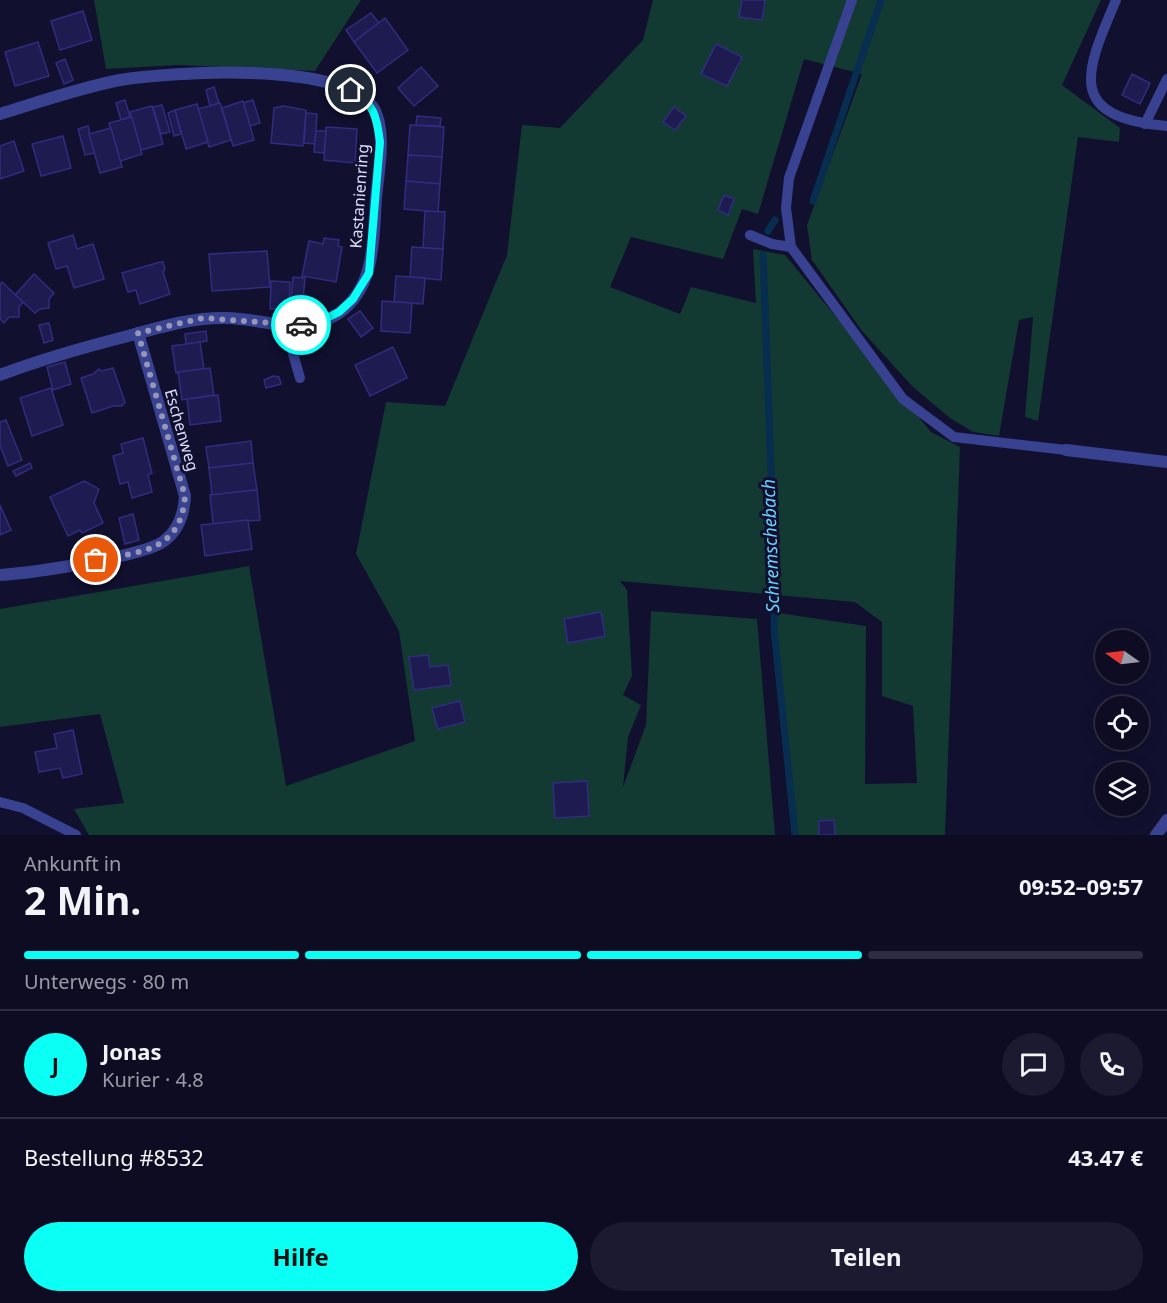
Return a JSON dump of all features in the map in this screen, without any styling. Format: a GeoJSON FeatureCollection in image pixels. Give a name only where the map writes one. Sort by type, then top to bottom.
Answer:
{"type":"FeatureCollection","features":[{"type":"Feature","properties":{"kind":"street","name":"Kastanienring"},"geometry":{"type":"LineString","coordinates":[[0,114],[117,81],[180,73],[249,73],[337,84],[360,95],[376,112],[380,142],[369,273],[353,299],[339,312],[319,322],[285,326],[228,318],[203,318],[138,333],[0,375]]}},
{"type":"Feature","properties":{"kind":"street","name":"Eschenweg"},"geometry":{"type":"LineString","coordinates":[[0,575],[138,553],[164,542],[180,522],[185,496],[138,333]]}},
{"type":"Feature","properties":{"kind":"street"},"geometry":{"type":"LineString","coordinates":[[1066,450],[1167,462]]}},
{"type":"Feature","properties":{"kind":"street"},"geometry":{"type":"LineString","coordinates":[[1156,835],[1167,820]]}},
{"type":"Feature","properties":{"kind":"lane"},"geometry":{"type":"LineString","coordinates":[[852,0],[789,178],[786,207],[790,247],[903,399],[954,437],[1066,450]]}},
{"type":"Feature","properties":{"kind":"lane"},"geometry":{"type":"LineString","coordinates":[[1116,0],[1092,62],[1089,74],[1091,88],[1102,107],[1122,119],[1167,126]]}},
{"type":"Feature","properties":{"kind":"lane"},"geometry":{"type":"LineString","coordinates":[[1145,124],[1167,79]]}},
{"type":"Feature","properties":{"kind":"lane"},"geometry":{"type":"LineString","coordinates":[[750,235],[772,244],[790,247]]}},
{"type":"Feature","properties":{"kind":"lane"},"geometry":{"type":"LineString","coordinates":[[285,326],[300,378]]}},
{"type":"Feature","properties":{"kind":"lane"},"geometry":{"type":"LineString","coordinates":[[0,802],[23,808],[76,835]]}},
{"type":"Feature","properties":{"kind":"green space"},"geometry":{"type":"Polygon","coordinates":[[[94,0],[361,0],[315,71],[178,65],[106,69],[94,0]]]}},
{"type":"Feature","properties":{"kind":"green space"},"geometry":{"type":"Polygon","coordinates":[[[653,0],[1101,0],[1062,85],[1120,128],[1119,142],[1078,137],[1038,421],[1025,417],[1033,317],[1019,320],[999,436],[973,432],[950,418],[913,387],[862,331],[812,260],[807,225],[862,74],[804,59],[758,214],[742,209],[723,259],[631,237],[610,287],[680,314],[691,287],[756,303],[753,249],[785,255],[931,432],[960,447],[945,835],[795,835],[774,629],[779,613],[866,626],[865,784],[917,783],[913,706],[882,696],[882,622],[855,602],[620,581],[627,590],[632,676],[623,695],[641,705],[628,737],[623,787],[646,725],[651,611],[757,619],[775,835],[89,835],[74,809],[124,803],[100,714],[0,727],[0,609],[249,566],[286,786],[415,741],[399,631],[356,554],[386,402],[445,406],[507,255],[522,125],[560,128],[643,40],[653,0]]]}},
{"type":"Feature","properties":{"kind":"building"},"geometry":{"type":"Polygon","coordinates":[[[742,0],[765,0],[762,20],[739,17],[742,0]]]}},
{"type":"Feature","properties":{"kind":"building"},"geometry":{"type":"Polygon","coordinates":[[[83,11],[92,40],[60,50],[51,21],[83,11]]]}},
{"type":"Feature","properties":{"kind":"building"},"geometry":{"type":"Polygon","coordinates":[[[371,13],[379,23],[354,42],[346,30],[371,13]]]}},
{"type":"Feature","properties":{"kind":"building"},"geometry":{"type":"Polygon","coordinates":[[[385,18],[408,50],[377,73],[354,42],[385,18]]]}},
{"type":"Feature","properties":{"kind":"building"},"geometry":{"type":"Polygon","coordinates":[[[38,42],[49,76],[15,86],[5,52],[38,42]]]}},
{"type":"Feature","properties":{"kind":"building"},"geometry":{"type":"Polygon","coordinates":[[[716,44],[742,57],[727,86],[701,74],[716,44]]]}},
{"type":"Feature","properties":{"kind":"building"},"geometry":{"type":"Polygon","coordinates":[[[65,59],[73,80],[64,84],[56,63],[65,59]]]}},
{"type":"Feature","properties":{"kind":"building"},"geometry":{"type":"Polygon","coordinates":[[[421,67],[438,86],[414,106],[398,88],[421,67]]]}},
{"type":"Feature","properties":{"kind":"building"},"geometry":{"type":"Polygon","coordinates":[[[1132,74],[1150,83],[1140,104],[1122,95],[1132,74]]]}},
{"type":"Feature","properties":{"kind":"building"},"geometry":{"type":"Polygon","coordinates":[[[214,87],[219,103],[210,106],[206,90],[214,87]]]}},
{"type":"Feature","properties":{"kind":"building"},"geometry":{"type":"Polygon","coordinates":[[[125,100],[130,117],[121,120],[116,103],[125,100]]]}},
{"type":"Feature","properties":{"kind":"building"},"geometry":{"type":"Polygon","coordinates":[[[253,100],[260,123],[250,126],[243,103],[253,100]]]}},
{"type":"Feature","properties":{"kind":"building"},"geometry":{"type":"Polygon","coordinates":[[[243,101],[254,140],[233,146],[222,108],[243,101]]]}},
{"type":"Feature","properties":{"kind":"building"},"geometry":{"type":"Polygon","coordinates":[[[220,103],[231,140],[209,147],[198,109],[220,103]]]}},
{"type":"Feature","properties":{"kind":"building"},"geometry":{"type":"Polygon","coordinates":[[[197,104],[208,142],[186,149],[175,110],[197,104]]]}},
{"type":"Feature","properties":{"kind":"building"},"geometry":{"type":"Polygon","coordinates":[[[162,105],[170,132],[161,134],[153,107],[162,105]]]}},
{"type":"Feature","properties":{"kind":"building"},"geometry":{"type":"Polygon","coordinates":[[[152,106],[163,144],[141,150],[130,112],[152,106]]]}},
{"type":"Feature","properties":{"kind":"building"},"geometry":{"type":"Polygon","coordinates":[[[283,106],[306,110],[303,146],[271,143],[274,108],[283,106]]]}},
{"type":"Feature","properties":{"kind":"building"},"geometry":{"type":"Polygon","coordinates":[[[674,107],[686,116],[675,130],[663,122],[674,107]]]}},
{"type":"Feature","properties":{"kind":"building"},"geometry":{"type":"Polygon","coordinates":[[[175,110],[181,134],[174,136],[168,113],[175,110]]]}},
{"type":"Feature","properties":{"kind":"building"},"geometry":{"type":"Polygon","coordinates":[[[306,113],[317,114],[315,144],[304,143],[306,113]]]}},
{"type":"Feature","properties":{"kind":"building"},"geometry":{"type":"Polygon","coordinates":[[[417,116],[441,118],[440,126],[416,125],[417,116]]]}},
{"type":"Feature","properties":{"kind":"building"},"geometry":{"type":"Polygon","coordinates":[[[132,117],[142,154],[120,161],[109,123],[132,117]]]}},
{"type":"Feature","properties":{"kind":"building"},"geometry":{"type":"Polygon","coordinates":[[[410,125],[444,127],[442,157],[408,155],[410,125]]]}},
{"type":"Feature","properties":{"kind":"building"},"geometry":{"type":"Polygon","coordinates":[[[88,126],[95,153],[85,155],[78,129],[88,126]]]}},
{"type":"Feature","properties":{"kind":"building"},"geometry":{"type":"Polygon","coordinates":[[[326,127],[357,129],[355,163],[324,160],[326,127]]]}},
{"type":"Feature","properties":{"kind":"building"},"geometry":{"type":"Polygon","coordinates":[[[111,128],[122,167],[100,173],[89,134],[111,128]]]}},
{"type":"Feature","properties":{"kind":"building"},"geometry":{"type":"Polygon","coordinates":[[[316,131],[326,131],[324,153],[314,152],[316,131]]]}},
{"type":"Feature","properties":{"kind":"building"},"geometry":{"type":"Polygon","coordinates":[[[63,136],[71,168],[41,176],[32,144],[63,136]]]}},
{"type":"Feature","properties":{"kind":"building"},"geometry":{"type":"Polygon","coordinates":[[[14,141],[24,171],[0,179],[0,146],[14,141]]]}},
{"type":"Feature","properties":{"kind":"building"},"geometry":{"type":"Polygon","coordinates":[[[408,155],[442,157],[440,184],[406,181],[408,155]]]}},
{"type":"Feature","properties":{"kind":"building"},"geometry":{"type":"Polygon","coordinates":[[[406,181],[440,184],[438,212],[404,209],[406,181]]]}},
{"type":"Feature","properties":{"kind":"building"},"geometry":{"type":"Polygon","coordinates":[[[724,195],[734,199],[728,215],[718,210],[724,195]]]}},
{"type":"Feature","properties":{"kind":"building"},"geometry":{"type":"Polygon","coordinates":[[[425,211],[445,212],[443,249],[423,248],[425,211]]]}},
{"type":"Feature","properties":{"kind":"building"},"geometry":{"type":"Polygon","coordinates":[[[73,235],[77,249],[93,244],[104,279],[74,288],[67,266],[56,269],[48,243],[73,235]]]}},
{"type":"Feature","properties":{"kind":"building"},"geometry":{"type":"Polygon","coordinates":[[[324,238],[339,240],[338,246],[342,247],[336,282],[302,276],[309,241],[323,244],[324,238]]]}},
{"type":"Feature","properties":{"kind":"building"},"geometry":{"type":"Polygon","coordinates":[[[412,247],[443,249],[441,280],[410,277],[412,247]]]}},
{"type":"Feature","properties":{"kind":"building"},"geometry":{"type":"Polygon","coordinates":[[[267,251],[270,287],[212,291],[209,254],[267,251]]]}},
{"type":"Feature","properties":{"kind":"building"},"geometry":{"type":"Polygon","coordinates":[[[163,262],[165,269],[163,272],[170,294],[140,304],[136,290],[128,292],[122,273],[163,262]]]}},
{"type":"Feature","properties":{"kind":"building"},"geometry":{"type":"Polygon","coordinates":[[[34,274],[54,293],[49,299],[49,308],[40,309],[35,313],[15,295],[34,274]]]}},
{"type":"Feature","properties":{"kind":"building"},"geometry":{"type":"Polygon","coordinates":[[[396,276],[425,278],[423,304],[394,302],[396,276]]]}},
{"type":"Feature","properties":{"kind":"building"},"geometry":{"type":"Polygon","coordinates":[[[293,277],[305,278],[303,300],[291,299],[293,277]]]}},
{"type":"Feature","properties":{"kind":"building"},"geometry":{"type":"Polygon","coordinates":[[[271,281],[290,282],[289,309],[270,309],[271,281]]]}},
{"type":"Feature","properties":{"kind":"building"},"geometry":{"type":"Polygon","coordinates":[[[2,282],[23,302],[19,307],[19,317],[9,317],[4,323],[0,319],[0,285],[2,282]]]}},
{"type":"Feature","properties":{"kind":"building"},"geometry":{"type":"Polygon","coordinates":[[[382,301],[412,303],[410,333],[381,331],[382,301]]]}},
{"type":"Feature","properties":{"kind":"building"},"geometry":{"type":"Polygon","coordinates":[[[360,311],[373,328],[361,337],[348,319],[360,311]]]}},
{"type":"Feature","properties":{"kind":"building"},"geometry":{"type":"Polygon","coordinates":[[[49,323],[53,340],[44,343],[39,325],[49,323]]]}},
{"type":"Feature","properties":{"kind":"building"},"geometry":{"type":"Polygon","coordinates":[[[206,331],[207,341],[186,344],[185,334],[206,331]]]}},
{"type":"Feature","properties":{"kind":"building"},"geometry":{"type":"Polygon","coordinates":[[[200,342],[204,369],[176,373],[172,346],[200,342]]]}},
{"type":"Feature","properties":{"kind":"building"},"geometry":{"type":"Polygon","coordinates":[[[393,347],[407,378],[370,396],[355,365],[393,347]]]}},
{"type":"Feature","properties":{"kind":"building"},"geometry":{"type":"Polygon","coordinates":[[[65,362],[71,384],[53,390],[47,367],[65,362]]]}},
{"type":"Feature","properties":{"kind":"building"},"geometry":{"type":"Polygon","coordinates":[[[113,368],[125,402],[122,406],[113,406],[92,413],[81,378],[99,369],[102,371],[113,368]]]}},
{"type":"Feature","properties":{"kind":"building"},"geometry":{"type":"Polygon","coordinates":[[[210,368],[214,395],[182,400],[178,372],[210,368]]]}},
{"type":"Feature","properties":{"kind":"building"},"geometry":{"type":"Polygon","coordinates":[[[273,376],[279,377],[281,384],[266,388],[264,380],[273,376]]]}},
{"type":"Feature","properties":{"kind":"building"},"geometry":{"type":"Polygon","coordinates":[[[51,388],[63,425],[32,436],[20,398],[51,388]]]}},
{"type":"Feature","properties":{"kind":"building"},"geometry":{"type":"Polygon","coordinates":[[[218,395],[221,421],[190,425],[187,399],[218,395]]]}},
{"type":"Feature","properties":{"kind":"building"},"geometry":{"type":"Polygon","coordinates":[[[6,420],[22,460],[8,466],[0,446],[0,422],[6,420]]]}},
{"type":"Feature","properties":{"kind":"building"},"geometry":{"type":"Polygon","coordinates":[[[143,438],[152,473],[148,475],[152,492],[132,498],[128,482],[120,484],[113,456],[123,453],[121,444],[143,438]]]}},
{"type":"Feature","properties":{"kind":"building"},"geometry":{"type":"Polygon","coordinates":[[[251,441],[253,463],[209,468],[206,447],[251,441]]]}},
{"type":"Feature","properties":{"kind":"building"},"geometry":{"type":"Polygon","coordinates":[[[30,463],[32,468],[16,476],[13,471],[30,463]]]}},
{"type":"Feature","properties":{"kind":"building"},"geometry":{"type":"Polygon","coordinates":[[[253,463],[257,490],[212,495],[209,468],[253,463]]]}},
{"type":"Feature","properties":{"kind":"building"},"geometry":{"type":"Polygon","coordinates":[[[84,481],[99,489],[94,503],[103,523],[82,533],[80,530],[68,536],[50,497],[84,481]]]}},
{"type":"Feature","properties":{"kind":"building"},"geometry":{"type":"Polygon","coordinates":[[[257,490],[260,520],[213,524],[210,495],[257,490]]]}},
{"type":"Feature","properties":{"kind":"building"},"geometry":{"type":"Polygon","coordinates":[[[0,505],[11,530],[0,535],[0,505]]]}},
{"type":"Feature","properties":{"kind":"building"},"geometry":{"type":"Polygon","coordinates":[[[133,514],[139,540],[125,544],[119,518],[133,514]]]}},
{"type":"Feature","properties":{"kind":"building"},"geometry":{"type":"Polygon","coordinates":[[[248,520],[252,549],[205,556],[201,525],[248,520]]]}},
{"type":"Feature","properties":{"kind":"building"},"geometry":{"type":"Polygon","coordinates":[[[601,612],[605,636],[568,643],[564,619],[601,612]]]}},
{"type":"Feature","properties":{"kind":"building"},"geometry":{"type":"Polygon","coordinates":[[[428,655],[430,667],[448,665],[451,685],[414,690],[409,657],[428,655]]]}},
{"type":"Feature","properties":{"kind":"building"},"geometry":{"type":"Polygon","coordinates":[[[460,701],[465,722],[438,729],[432,708],[460,701]]]}},
{"type":"Feature","properties":{"kind":"building"},"geometry":{"type":"Polygon","coordinates":[[[73,730],[82,774],[63,778],[60,768],[39,772],[35,752],[57,748],[54,734],[73,730]]]}},
{"type":"Feature","properties":{"kind":"building"},"geometry":{"type":"Polygon","coordinates":[[[587,781],[589,816],[555,818],[553,783],[587,781]]]}},
{"type":"Feature","properties":{"kind":"building"},"geometry":{"type":"Polygon","coordinates":[[[834,820],[835,835],[819,835],[819,821],[834,820]]]}},
{"type":"Feature","properties":{"kind":"waterway","name":"Schremschebach"},"geometry":{"type":"LineString","coordinates":[[813,201],[881,0]]}},
{"type":"Feature","properties":{"kind":"waterway","name":"Schremschebach"},"geometry":{"type":"LineString","coordinates":[[768,231],[775,220]]}},
{"type":"Feature","properties":{"kind":"waterway","name":"Schremschebach"},"geometry":{"type":"LineString","coordinates":[[763,255],[775,577],[774,629],[795,835]]}},
{"type":"Feature","properties":{"kind":"way so far"},"geometry":{"type":"LineString","coordinates":[[96,560],[138,553],[164,542],[180,522],[184,511],[185,496],[138,333],[203,318],[228,318],[285,326],[301,325]]}},
{"type":"Feature","properties":{"kind":"route"},"geometry":{"type":"LineString","coordinates":[[301,325],[319,322],[339,312],[364,285],[369,273],[380,142],[376,112],[365,99],[351,90]]}}]}
